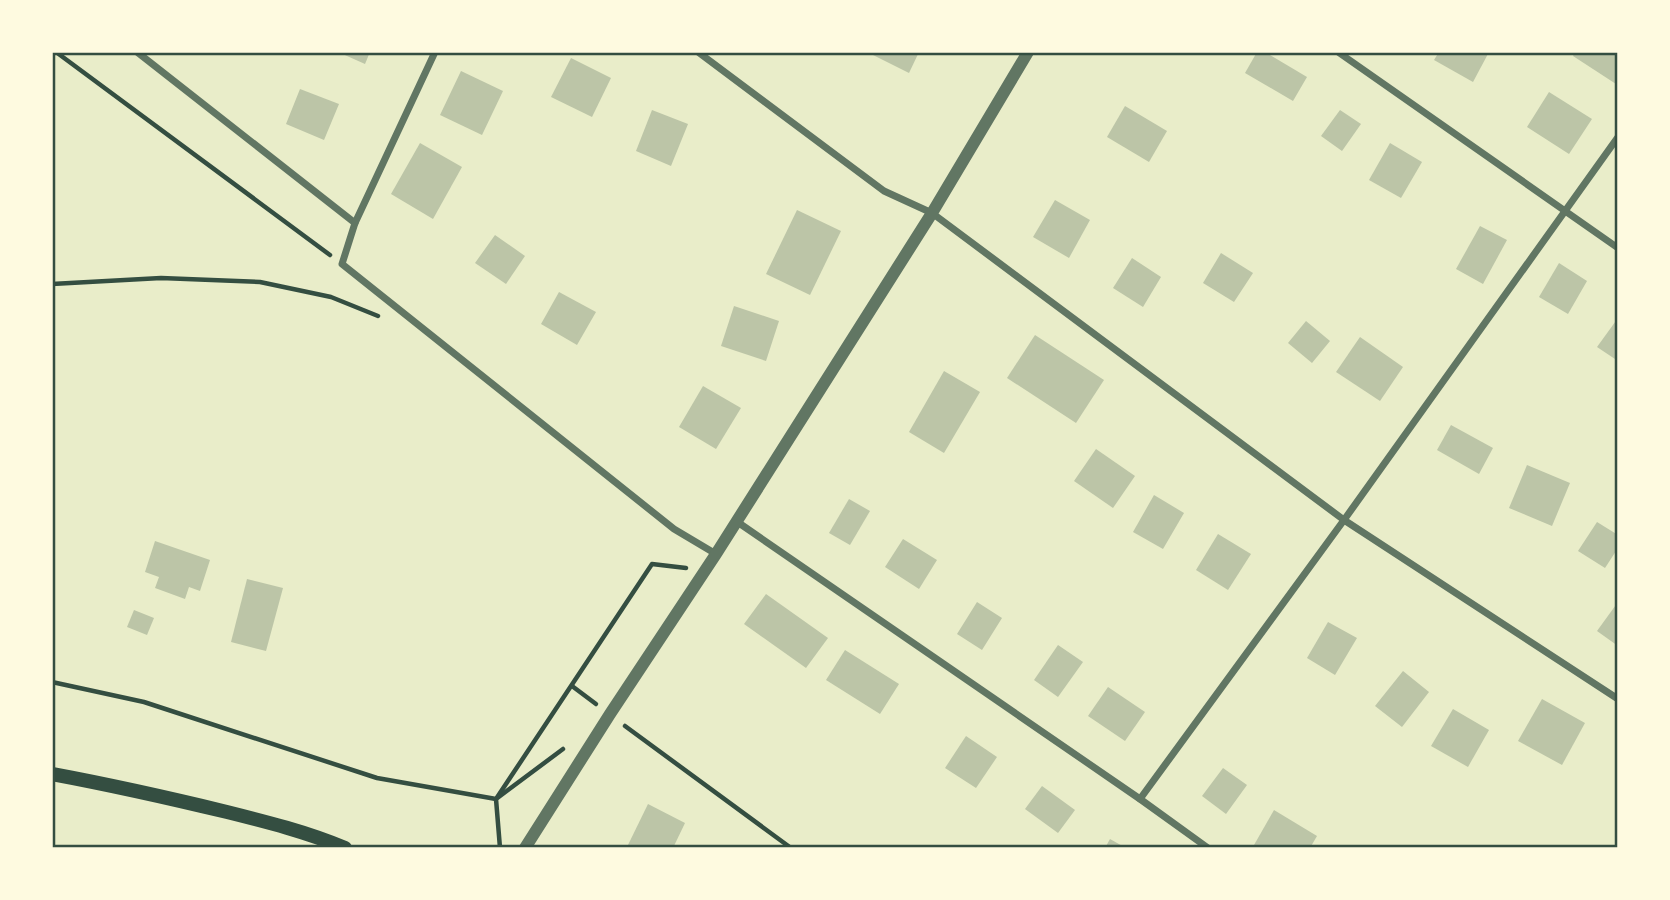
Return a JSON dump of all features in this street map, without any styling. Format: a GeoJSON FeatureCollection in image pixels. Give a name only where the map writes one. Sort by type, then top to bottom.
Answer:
{"type":"FeatureCollection","features":[{"type":"Feature","properties":{"kind":"main road"},"geometry":{"type":"LineString","coordinates":[[52,774],[145,792],[265,822],[345,848]]}},
{"type":"Feature","properties":{"kind":"street"},"geometry":{"type":"LineString","coordinates":[[137,52],[355,223]]}},
{"type":"Feature","properties":{"kind":"street"},"geometry":{"type":"LineString","coordinates":[[435,52],[355,223],[342,264],[674,529],[716,554]]}},
{"type":"Feature","properties":{"kind":"street"},"geometry":{"type":"LineString","coordinates":[[698,52],[884,191],[932,213],[1345,520],[1618,699]]}},
{"type":"Feature","properties":{"kind":"street"},"geometry":{"type":"LineString","coordinates":[[525,848],[716,554],[932,213],[1028,52]]}},
{"type":"Feature","properties":{"kind":"street"},"geometry":{"type":"LineString","coordinates":[[1338,52],[1618,248]]}},
{"type":"Feature","properties":{"kind":"street"},"geometry":{"type":"LineString","coordinates":[[1140,799],[1345,520],[1618,137]]}},
{"type":"Feature","properties":{"kind":"street"},"geometry":{"type":"LineString","coordinates":[[736,521],[1208,848]]}},
{"type":"Feature","properties":{"kind":"path"},"geometry":{"type":"LineString","coordinates":[[57,52],[342,264]]}},
{"type":"Feature","properties":{"kind":"path"},"geometry":{"type":"LineString","coordinates":[[52,284],[161,278],[260,282],[331,297],[389,320]]}},
{"type":"Feature","properties":{"kind":"path"},"geometry":{"type":"LineString","coordinates":[[500,848],[496,799],[652,564],[705,570]]}},
{"type":"Feature","properties":{"kind":"path"},"geometry":{"type":"LineString","coordinates":[[52,682],[144,702],[377,778],[496,799],[568,745]]}},
{"type":"Feature","properties":{"kind":"path"},"geometry":{"type":"LineString","coordinates":[[572,686],[791,848]]}},
{"type":"Feature","properties":{"kind":"building"},"geometry":{"type":"Polygon","coordinates":[[[338,52],[370,52],[365,64],[338,52]]]}},
{"type":"Feature","properties":{"kind":"building"},"geometry":{"type":"Polygon","coordinates":[[[874,52],[919,52],[909,73],[873,55],[874,52]]]}},
{"type":"Feature","properties":{"kind":"building"},"geometry":{"type":"Polygon","coordinates":[[[1257,52],[1265,52],[1307,77],[1293,101],[1245,73],[1257,52]]]}},
{"type":"Feature","properties":{"kind":"building"},"geometry":{"type":"Polygon","coordinates":[[[1439,52],[1489,52],[1473,82],[1434,60],[1439,52]]]}},
{"type":"Feature","properties":{"kind":"building"},"geometry":{"type":"Polygon","coordinates":[[[1575,52],[1618,52],[1618,82],[1616,84],[1573,56],[1575,52]]]}},
{"type":"Feature","properties":{"kind":"building"},"geometry":{"type":"Polygon","coordinates":[[[571,58],[611,78],[592,117],[551,97],[571,58]]]}},
{"type":"Feature","properties":{"kind":"building"},"geometry":{"type":"Polygon","coordinates":[[[461,71],[503,91],[482,135],[440,115],[461,71]]]}},
{"type":"Feature","properties":{"kind":"building"},"geometry":{"type":"Polygon","coordinates":[[[300,89],[339,104],[324,140],[286,124],[300,89]]]}},
{"type":"Feature","properties":{"kind":"building"},"geometry":{"type":"Polygon","coordinates":[[[1549,92],[1592,119],[1569,154],[1527,127],[1549,92]]]}},
{"type":"Feature","properties":{"kind":"building"},"geometry":{"type":"Polygon","coordinates":[[[1125,106],[1167,131],[1149,162],[1107,137],[1125,106]]]}},
{"type":"Feature","properties":{"kind":"building"},"geometry":{"type":"Polygon","coordinates":[[[652,110],[688,124],[671,166],[636,151],[652,110]]]}},
{"type":"Feature","properties":{"kind":"building"},"geometry":{"type":"Polygon","coordinates":[[[1340,110],[1361,124],[1342,151],[1321,136],[1340,110]]]}},
{"type":"Feature","properties":{"kind":"building"},"geometry":{"type":"Polygon","coordinates":[[[420,143],[462,167],[433,219],[391,194],[420,143]]]}},
{"type":"Feature","properties":{"kind":"building"},"geometry":{"type":"Polygon","coordinates":[[[1390,143],[1422,162],[1401,198],[1369,180],[1390,143]]]}},
{"type":"Feature","properties":{"kind":"building"},"geometry":{"type":"Polygon","coordinates":[[[1055,200],[1090,220],[1069,258],[1033,237],[1055,200]]]}},
{"type":"Feature","properties":{"kind":"building"},"geometry":{"type":"Polygon","coordinates":[[[797,210],[841,231],[810,295],[766,274],[797,210]]]}},
{"type":"Feature","properties":{"kind":"building"},"geometry":{"type":"Polygon","coordinates":[[[1480,226],[1507,240],[1483,284],[1456,269],[1480,226]]]}},
{"type":"Feature","properties":{"kind":"building"},"geometry":{"type":"Polygon","coordinates":[[[495,235],[525,256],[506,284],[475,263],[495,235]]]}},
{"type":"Feature","properties":{"kind":"building"},"geometry":{"type":"Polygon","coordinates":[[[1221,253],[1253,273],[1234,302],[1203,283],[1221,253]]]}},
{"type":"Feature","properties":{"kind":"building"},"geometry":{"type":"Polygon","coordinates":[[[1132,258],[1161,277],[1143,307],[1113,288],[1132,258]]]}},
{"type":"Feature","properties":{"kind":"building"},"geometry":{"type":"Polygon","coordinates":[[[1559,263],[1587,281],[1568,314],[1539,297],[1559,263]]]}},
{"type":"Feature","properties":{"kind":"building"},"geometry":{"type":"Polygon","coordinates":[[[559,292],[596,312],[577,345],[541,324],[559,292]]]}},
{"type":"Feature","properties":{"kind":"building"},"geometry":{"type":"Polygon","coordinates":[[[734,306],[779,321],[766,361],[721,346],[734,306]]]}},
{"type":"Feature","properties":{"kind":"building"},"geometry":{"type":"Polygon","coordinates":[[[1618,318],[1618,361],[1597,347],[1618,318]]]}},
{"type":"Feature","properties":{"kind":"building"},"geometry":{"type":"Polygon","coordinates":[[[1306,321],[1330,341],[1312,363],[1288,343],[1306,321]]]}},
{"type":"Feature","properties":{"kind":"building"},"geometry":{"type":"Polygon","coordinates":[[[1035,335],[1104,380],[1076,423],[1007,378],[1035,335]]]}},
{"type":"Feature","properties":{"kind":"building"},"geometry":{"type":"Polygon","coordinates":[[[1360,337],[1403,367],[1380,401],[1336,372],[1360,337]]]}},
{"type":"Feature","properties":{"kind":"building"},"geometry":{"type":"Polygon","coordinates":[[[944,371],[980,392],[944,453],[909,432],[944,371]]]}},
{"type":"Feature","properties":{"kind":"building"},"geometry":{"type":"Polygon","coordinates":[[[703,386],[741,408],[716,449],[679,427],[703,386]]]}},
{"type":"Feature","properties":{"kind":"building"},"geometry":{"type":"Polygon","coordinates":[[[1451,425],[1493,448],[1479,474],[1437,450],[1451,425]]]}},
{"type":"Feature","properties":{"kind":"building"},"geometry":{"type":"Polygon","coordinates":[[[1096,449],[1135,476],[1113,508],[1074,481],[1096,449]]]}},
{"type":"Feature","properties":{"kind":"building"},"geometry":{"type":"Polygon","coordinates":[[[1527,465],[1570,483],[1552,526],[1509,508],[1527,465]]]}},
{"type":"Feature","properties":{"kind":"building"},"geometry":{"type":"Polygon","coordinates":[[[1154,495],[1184,513],[1163,549],[1133,532],[1154,495]]]}},
{"type":"Feature","properties":{"kind":"building"},"geometry":{"type":"Polygon","coordinates":[[[849,499],[870,511],[850,545],[829,533],[849,499]]]}},
{"type":"Feature","properties":{"kind":"building"},"geometry":{"type":"Polygon","coordinates":[[[1597,522],[1618,535],[1618,548],[1605,568],[1578,551],[1597,522]]]}},
{"type":"Feature","properties":{"kind":"building"},"geometry":{"type":"Polygon","coordinates":[[[1218,534],[1251,554],[1228,590],[1196,570],[1218,534]]]}},
{"type":"Feature","properties":{"kind":"building"},"geometry":{"type":"Polygon","coordinates":[[[903,539],[937,560],[919,589],[885,567],[903,539]]]}},
{"type":"Feature","properties":{"kind":"building"},"geometry":{"type":"Polygon","coordinates":[[[155,541],[210,560],[200,591],[189,587],[185,599],[155,588],[159,577],[145,572],[155,541]]]}},
{"type":"Feature","properties":{"kind":"building"},"geometry":{"type":"Polygon","coordinates":[[[247,579],[283,588],[266,651],[231,642],[247,579]]]}},
{"type":"Feature","properties":{"kind":"building"},"geometry":{"type":"Polygon","coordinates":[[[766,594],[828,638],[806,668],[744,624],[766,594]]]}},
{"type":"Feature","properties":{"kind":"building"},"geometry":{"type":"Polygon","coordinates":[[[977,602],[1002,618],[982,650],[957,634],[977,602]]]}},
{"type":"Feature","properties":{"kind":"building"},"geometry":{"type":"Polygon","coordinates":[[[1618,602],[1618,646],[1597,631],[1618,602]]]}},
{"type":"Feature","properties":{"kind":"building"},"geometry":{"type":"Polygon","coordinates":[[[134,610],[154,618],[147,635],[127,627],[134,610]]]}},
{"type":"Feature","properties":{"kind":"building"},"geometry":{"type":"Polygon","coordinates":[[[1328,622],[1357,638],[1335,675],[1307,658],[1328,622]]]}},
{"type":"Feature","properties":{"kind":"building"},"geometry":{"type":"Polygon","coordinates":[[[1058,645],[1083,662],[1058,697],[1034,680],[1058,645]]]}},
{"type":"Feature","properties":{"kind":"building"},"geometry":{"type":"Polygon","coordinates":[[[845,650],[899,684],[880,714],[826,680],[845,650]]]}},
{"type":"Feature","properties":{"kind":"building"},"geometry":{"type":"Polygon","coordinates":[[[1403,671],[1429,692],[1402,727],[1375,706],[1403,671]]]}},
{"type":"Feature","properties":{"kind":"building"},"geometry":{"type":"Polygon","coordinates":[[[1108,687],[1145,712],[1125,741],[1088,716],[1108,687]]]}},
{"type":"Feature","properties":{"kind":"building"},"geometry":{"type":"Polygon","coordinates":[[[1542,699],[1585,723],[1562,765],[1518,741],[1542,699]]]}},
{"type":"Feature","properties":{"kind":"building"},"geometry":{"type":"Polygon","coordinates":[[[1453,709],[1489,730],[1468,767],[1431,746],[1453,709]]]}},
{"type":"Feature","properties":{"kind":"building"},"geometry":{"type":"Polygon","coordinates":[[[966,736],[997,757],[976,788],[945,768],[966,736]]]}},
{"type":"Feature","properties":{"kind":"building"},"geometry":{"type":"Polygon","coordinates":[[[1223,768],[1247,785],[1226,814],[1202,796],[1223,768]]]}},
{"type":"Feature","properties":{"kind":"building"},"geometry":{"type":"Polygon","coordinates":[[[1042,786],[1075,810],[1058,833],[1025,809],[1042,786]]]}},
{"type":"Feature","properties":{"kind":"building"},"geometry":{"type":"Polygon","coordinates":[[[648,804],[685,823],[673,848],[627,847],[648,804]]]}},
{"type":"Feature","properties":{"kind":"building"},"geometry":{"type":"Polygon","coordinates":[[[1274,810],[1317,836],[1310,848],[1259,848],[1254,845],[1274,810]]]}},
{"type":"Feature","properties":{"kind":"building"},"geometry":{"type":"Polygon","coordinates":[[[1110,839],[1126,848],[1105,848],[1110,839]]]}}]}
